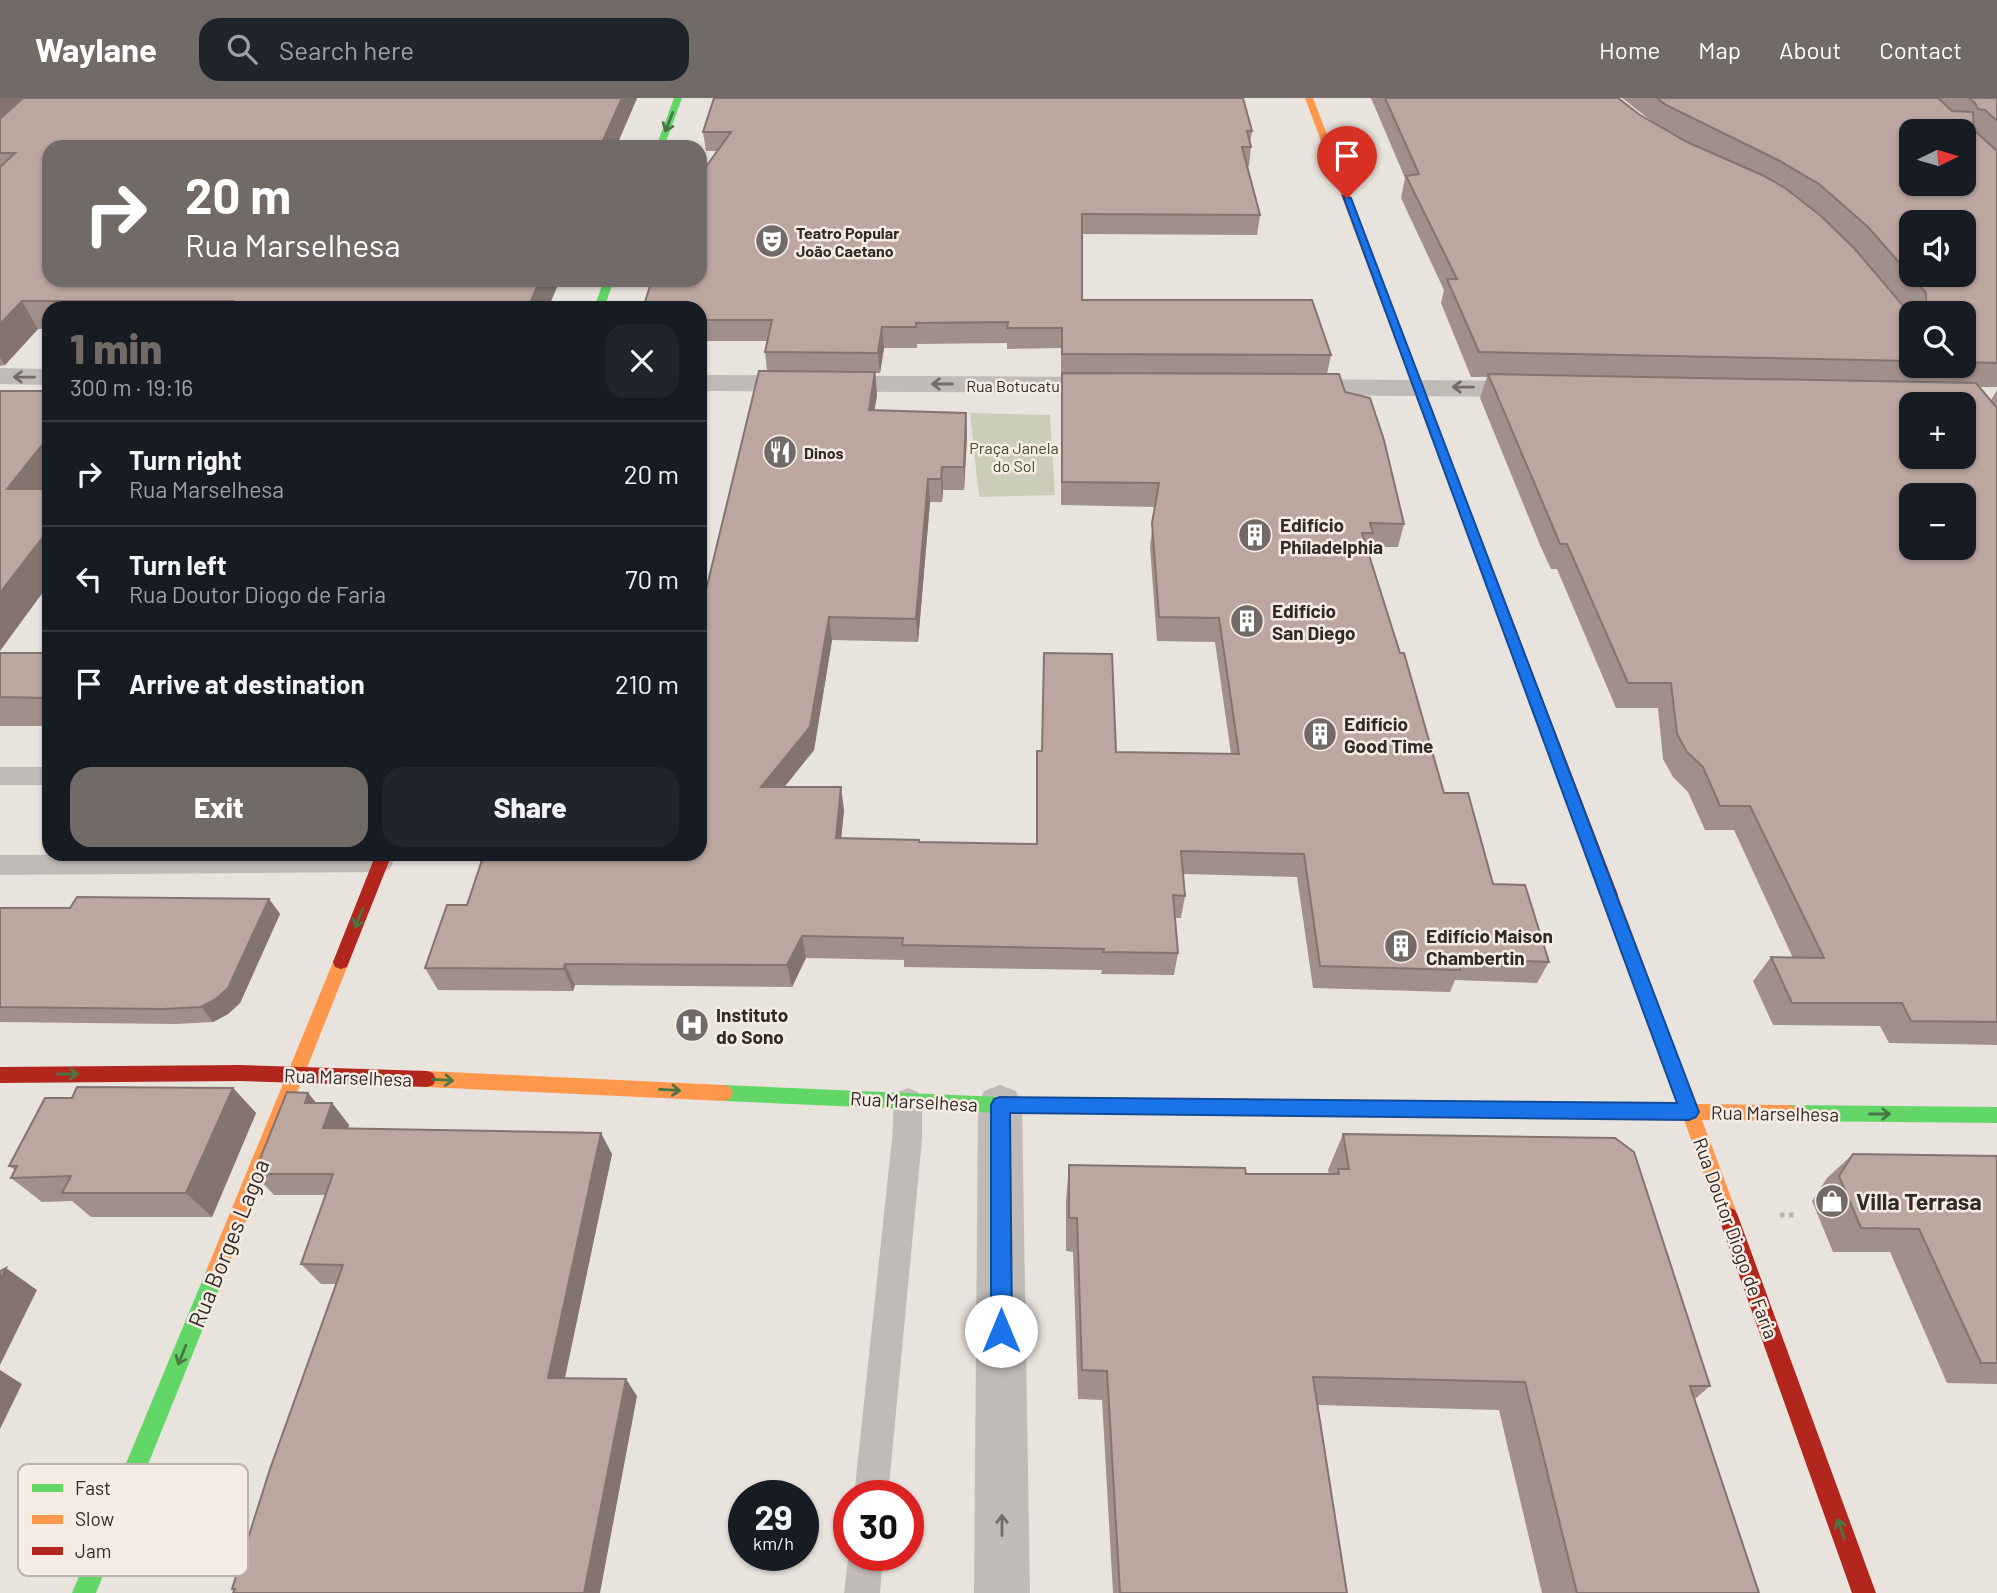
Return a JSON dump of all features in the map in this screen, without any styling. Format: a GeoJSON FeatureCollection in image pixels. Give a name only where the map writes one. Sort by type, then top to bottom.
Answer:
{"type":"FeatureCollection","features":[{"type":"Feature","properties":{"kind":"street"},"geometry":{"type":"LineString","coordinates":[[663,140],[678,98]]}},
{"type":"Feature","properties":{"kind":"street","name":"Rua Doutor Diogo de Faria"},"geometry":{"type":"LineString","coordinates":[[1309,98],[1689,1112],[1864,1593]]}},
{"type":"Feature","properties":{"kind":"street"},"geometry":{"type":"LineString","coordinates":[[0,376],[42,377]]}},
{"type":"Feature","properties":{"kind":"street","name":"Rua Botucatu"},"geometry":{"type":"LineString","coordinates":[[707,383],[1139,386]]}},
{"type":"Feature","properties":{"kind":"street"},"geometry":{"type":"LineString","coordinates":[[1261,387],[1561,389]]}},
{"type":"Feature","properties":{"kind":"street","name":"Rua Borges Lagoa"},"geometry":{"type":"LineString","coordinates":[[137,1464],[298,1075],[382,861]]}},
{"type":"Feature","properties":{"kind":"street","name":"Rua Marselhesa"},"geometry":{"type":"LineString","coordinates":[[0,1075],[298,1075],[1000,1105],[1997,1115]]}},
{"type":"Feature","properties":{"kind":"street"},"geometry":{"type":"LineString","coordinates":[[1000,1105],[1002,1593]]}},
{"type":"Feature","properties":{"kind":"street","name":"Rua Borges Lagoa"},"geometry":{"type":"LineString","coordinates":[[84,1593],[91,1576]]}},
{"type":"Feature","properties":{"kind":"lane"},"geometry":{"type":"LineString","coordinates":[[0,776],[42,776]]}},
{"type":"Feature","properties":{"kind":"lane"},"geometry":{"type":"LineString","coordinates":[[0,865],[219,861]]}},
{"type":"Feature","properties":{"kind":"lane"},"geometry":{"type":"LineString","coordinates":[[873,1480],[908,1101]]}},
{"type":"Feature","properties":{"kind":"lane"},"geometry":{"type":"LineString","coordinates":[[862,1593],[864,1571]]}},
{"type":"Feature","properties":{"kind":"green space","name":"Praça Janela do Sol"},"geometry":{"type":"Polygon","coordinates":[[[970,413],[1050,415],[1055,495],[979,497],[970,413]]]}},
{"type":"Feature","properties":{"kind":"building"},"geometry":{"type":"Polygon","coordinates":[[[23,98],[622,98],[603,140],[42,140],[42,287],[537,287],[531,301],[22,301],[0,324],[0,167],[15,153],[0,153],[0,119],[23,98]]]}},
{"type":"Feature","properties":{"kind":"building"},"geometry":{"type":"Polygon","coordinates":[[[714,98],[1243,98],[1252,131],[1247,131],[1251,147],[1242,147],[1260,215],[1082,214],[1082,300],[1312,300],[1331,355],[1062,354],[1062,328],[1007,328],[1008,322],[916,323],[916,327],[882,327],[878,353],[765,352],[772,320],[707,320],[707,301],[645,301],[650,287],[707,287],[707,165],[731,132],[703,132],[714,98]]]}},
{"type":"Feature","properties":{"kind":"building"},"geometry":{"type":"Polygon","coordinates":[[[1385,98],[1618,98],[1640,115],[1687,142],[1785,188],[1821,216],[1854,248],[1899,301],[1899,361],[1479,352],[1447,279],[1457,279],[1406,176],[1419,174],[1385,98]]]}},
{"type":"Feature","properties":{"kind":"building"},"geometry":{"type":"Polygon","coordinates":[[[1657,98],[1938,98],[1952,111],[1973,112],[1973,119],[1899,119],[1899,196],[1976,196],[1976,132],[1997,151],[1997,363],[1976,362],[1976,301],[1926,301],[1926,293],[1921,287],[1976,287],[1976,210],[1899,210],[1899,262],[1868,227],[1819,184],[1778,160],[1666,105],[1657,98]]]}},
{"type":"Feature","properties":{"kind":"building"},"geometry":{"type":"Polygon","coordinates":[[[1969,98],[1997,98],[1997,121],[1985,110],[1978,109],[1969,98]]]}},
{"type":"Feature","properties":{"kind":"building"},"geometry":{"type":"Polygon","coordinates":[[[759,371],[875,372],[869,410],[966,413],[964,467],[942,467],[941,479],[928,479],[916,619],[829,617],[810,727],[761,787],[841,787],[836,838],[1037,844],[1037,751],[1042,751],[1044,653],[1112,654],[1116,752],[1239,754],[1219,618],[1159,617],[1152,523],[1159,483],[1062,482],[1062,373],[1339,374],[1345,392],[1370,398],[1384,440],[1404,524],[1370,523],[1373,533],[1362,533],[1400,653],[1404,653],[1444,793],[1468,793],[1493,884],[1525,885],[1549,962],[1458,958],[1460,970],[1320,966],[1304,854],[1181,851],[1185,896],[1173,895],[1178,953],[902,945],[903,938],[802,936],[787,965],[565,964],[564,969],[425,968],[447,905],[467,905],[482,861],[707,861],[707,586],[759,371]]]}},
{"type":"Feature","properties":{"kind":"building"},"geometry":{"type":"Polygon","coordinates":[[[1488,374],[1976,383],[1997,408],[1997,1022],[1911,1021],[1902,1003],[1792,1003],[1771,957],[1824,958],[1750,806],[1720,806],[1703,767],[1687,752],[1677,734],[1671,683],[1628,683],[1567,544],[1560,544],[1488,374]]]}},
{"type":"Feature","properties":{"kind":"building"},"geometry":{"type":"Polygon","coordinates":[[[0,391],[42,391],[42,445],[7,489],[42,489],[42,538],[0,593],[0,391]]]}},
{"type":"Feature","properties":{"kind":"building"},"geometry":{"type":"Polygon","coordinates":[[[0,653],[42,653],[42,698],[0,697],[0,653]]]}},
{"type":"Feature","properties":{"kind":"building"},"geometry":{"type":"Polygon","coordinates":[[[77,897],[269,899],[228,988],[201,1007],[0,1007],[0,908],[70,908],[77,897]]]}},
{"type":"Feature","properties":{"kind":"building"},"geometry":{"type":"Polygon","coordinates":[[[77,1087],[233,1088],[186,1193],[62,1193],[71,1176],[11,1178],[17,1166],[9,1166],[45,1098],[72,1098],[77,1087]]]}},
{"type":"Feature","properties":{"kind":"building"},"geometry":{"type":"Polygon","coordinates":[[[287,1092],[308,1093],[305,1103],[332,1103],[323,1128],[601,1133],[548,1378],[626,1379],[584,1593],[233,1593],[236,1576],[248,1576],[248,1538],[343,1265],[301,1264],[333,1174],[254,1174],[287,1092]]]}},
{"type":"Feature","properties":{"kind":"building"},"geometry":{"type":"Polygon","coordinates":[[[1343,1134],[1615,1138],[1634,1152],[1710,1386],[1690,1386],[1759,1593],[1577,1593],[1525,1382],[1313,1377],[1347,1593],[1120,1593],[1107,1371],[1082,1370],[1077,1218],[1069,1218],[1069,1165],[1245,1168],[1246,1174],[1339,1174],[1338,1169],[1349,1169],[1343,1134]]]}},
{"type":"Feature","properties":{"kind":"building"},"geometry":{"type":"Polygon","coordinates":[[[1853,1154],[1997,1156],[1997,1363],[1981,1363],[1919,1229],[1861,1228],[1839,1176],[1853,1154]]]}},
{"type":"Feature","properties":{"kind":"traffic: fast"},"geometry":{"type":"LineString","coordinates":[[663,140],[678,98]]}},
{"type":"Feature","properties":{"kind":"traffic: fast"},"geometry":{"type":"LineString","coordinates":[[602,301],[606,287]]}},
{"type":"Feature","properties":{"kind":"traffic: fast"},"geometry":{"type":"LineString","coordinates":[[724,1093],[1000,1105],[1185,1107]]}},
{"type":"Feature","properties":{"kind":"traffic: fast"},"geometry":{"type":"LineString","coordinates":[[1789,1113],[1997,1115]]}},
{"type":"Feature","properties":{"kind":"traffic: fast"},"geometry":{"type":"LineString","coordinates":[[137,1464],[217,1269]]}},
{"type":"Feature","properties":{"kind":"traffic: fast"},"geometry":{"type":"LineString","coordinates":[[84,1593],[91,1576]]}},
{"type":"Feature","properties":{"kind":"traffic: slow"},"geometry":{"type":"LineString","coordinates":[[1309,98],[1481,554]]}},
{"type":"Feature","properties":{"kind":"traffic: slow"},"geometry":{"type":"LineString","coordinates":[[1610,895],[1728,1216]]}},
{"type":"Feature","properties":{"kind":"traffic: slow"},"geometry":{"type":"LineString","coordinates":[[217,1269],[341,962]]}},
{"type":"Feature","properties":{"kind":"traffic: slow"},"geometry":{"type":"LineString","coordinates":[[427,1079],[724,1093]]}},
{"type":"Feature","properties":{"kind":"traffic: slow"},"geometry":{"type":"LineString","coordinates":[[1185,1107],[1789,1113]]}},
{"type":"Feature","properties":{"kind":"traffic: jam"},"geometry":{"type":"LineString","coordinates":[[1481,554],[1610,895]]}},
{"type":"Feature","properties":{"kind":"traffic: jam"},"geometry":{"type":"LineString","coordinates":[[341,962],[381,861]]}},
{"type":"Feature","properties":{"kind":"traffic: jam"},"geometry":{"type":"LineString","coordinates":[[0,1075],[240,1073],[427,1079]]}},
{"type":"Feature","properties":{"kind":"traffic: jam"},"geometry":{"type":"LineString","coordinates":[[1728,1216],[1864,1593]]}},
{"type":"Feature","properties":{"kind":"place","name":"Teatro Popular João Caetano"},"geometry":{"type":"Point","coordinates":[772,241]}},
{"type":"Feature","properties":{"kind":"place","name":"Dinos"},"geometry":{"type":"Point","coordinates":[780,452]}},
{"type":"Feature","properties":{"kind":"place","name":"Edifício Philadelphia"},"geometry":{"type":"Point","coordinates":[1255,535]}},
{"type":"Feature","properties":{"kind":"place","name":"Edifício San Diego"},"geometry":{"type":"Point","coordinates":[1247,621]}},
{"type":"Feature","properties":{"kind":"place","name":"Edifício Good Time"},"geometry":{"type":"Point","coordinates":[1320,734]}},
{"type":"Feature","properties":{"kind":"place","name":"Edifício Maison Chambertin"},"geometry":{"type":"Point","coordinates":[1401,946]}},
{"type":"Feature","properties":{"kind":"place","name":"Instituto do Sono"},"geometry":{"type":"Point","coordinates":[692,1025]}},
{"type":"Feature","properties":{"kind":"place","name":"Villa Terrasa"},"geometry":{"type":"Point","coordinates":[1832,1201]}},
{"type":"Feature","properties":{"kind":"route"},"geometry":{"type":"LineString","coordinates":[[1001,1331],[1000,1105],[1689,1112],[1655,1015],[1347,198]]}}]}
